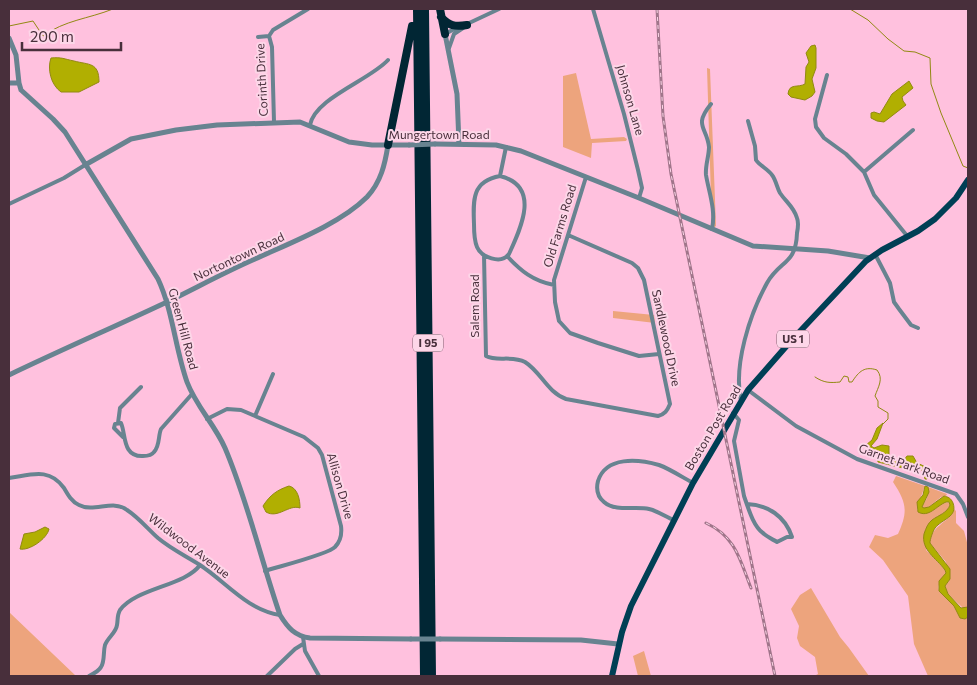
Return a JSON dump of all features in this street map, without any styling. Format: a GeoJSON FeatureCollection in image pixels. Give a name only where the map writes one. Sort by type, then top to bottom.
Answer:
{"type":"FeatureCollection","features":[{"type":"Feature","properties":{"kind":"highway"},"geometry":{"type":"LineString","coordinates":[[388,145],[412,33],[415,9]]}},
{"type":"Feature","properties":{"kind":"highway","name":"I 95"},"geometry":{"type":"LineString","coordinates":[[415,9],[424,676]]}},
{"type":"Feature","properties":{"kind":"highway","name":"I 95"},"geometry":{"type":"LineString","coordinates":[[425,9],[432,676]]}},
{"type":"Feature","properties":{"kind":"highway"},"geometry":{"type":"LineString","coordinates":[[441,13],[448,23],[453,26],[467,25]]}},
{"type":"Feature","properties":{"kind":"highway"},"geometry":{"type":"LineString","coordinates":[[441,13],[445,34]]}},
{"type":"Feature","properties":{"kind":"main road","name":"Boston Post Road"},"geometry":{"type":"LineString","coordinates":[[612,676],[618,644],[631,606],[693,483],[748,390],[790,342],[872,256],[929,224],[948,207],[968,180]]}},
{"type":"Feature","properties":{"kind":"street","name":"Corinth Drive"},"geometry":{"type":"LineString","coordinates":[[274,122],[272,47],[269,36],[273,30],[308,9]]}},
{"type":"Feature","properties":{"kind":"street"},"geometry":{"type":"LineString","coordinates":[[459,144],[457,94],[445,34],[499,9]]}},
{"type":"Feature","properties":{"kind":"street","name":"Johnson Lane"},"geometry":{"type":"LineString","coordinates":[[593,9],[624,114],[638,170],[642,188],[639,198]]}},
{"type":"Feature","properties":{"kind":"street"},"geometry":{"type":"LineString","coordinates":[[449,52],[454,34],[467,25]]}},
{"type":"Feature","properties":{"kind":"street","name":"Corinth Drive"},"geometry":{"type":"LineString","coordinates":[[258,37],[269,36]]}},
{"type":"Feature","properties":{"kind":"street"},"geometry":{"type":"LineString","coordinates":[[9,38],[16,55],[19,83],[9,83]]}},
{"type":"Feature","properties":{"kind":"street"},"geometry":{"type":"LineString","coordinates":[[310,125],[315,114],[335,96],[381,67],[388,60]]}},
{"type":"Feature","properties":{"kind":"street"},"geometry":{"type":"LineString","coordinates":[[827,75],[815,119],[816,127],[824,138],[846,154],[864,172],[868,186],[874,195],[908,237]]}},
{"type":"Feature","properties":{"kind":"street","name":"Green Hill Road"},"geometry":{"type":"LineString","coordinates":[[19,83],[21,90],[65,132],[158,279],[192,394],[224,445],[238,482],[280,615],[289,628],[303,637]]}},
{"type":"Feature","properties":{"kind":"street"},"geometry":{"type":"LineString","coordinates":[[711,104],[706,111],[702,123],[708,147],[706,172],[712,200],[712,229]]}},
{"type":"Feature","properties":{"kind":"street"},"geometry":{"type":"LineString","coordinates":[[741,400],[739,371],[745,338],[768,282],[778,269],[789,260],[798,240],[798,218],[792,205],[781,194],[772,175],[756,160],[755,146],[748,120]]}},
{"type":"Feature","properties":{"kind":"street","name":"Mungertown Road"},"geometry":{"type":"LineString","coordinates":[[9,204],[64,178],[124,142],[139,137],[181,129],[274,122],[300,122],[343,140],[365,144],[506,146],[542,158],[753,246],[872,256]]}},
{"type":"Feature","properties":{"kind":"street"},"geometry":{"type":"LineString","coordinates":[[864,172],[913,130]]}},
{"type":"Feature","properties":{"kind":"street","name":"Nortontown Road"},"geometry":{"type":"LineString","coordinates":[[9,375],[166,302],[255,258],[304,237],[352,209],[368,196],[378,182],[388,145]]}},
{"type":"Feature","properties":{"kind":"street"},"geometry":{"type":"LineString","coordinates":[[500,176],[506,146]]}},
{"type":"Feature","properties":{"kind":"street"},"geometry":{"type":"LineString","coordinates":[[500,176],[517,184],[523,192],[525,200],[523,213],[507,256],[497,259],[484,255],[478,250],[475,241],[474,195],[484,183],[500,176]]}},
{"type":"Feature","properties":{"kind":"street","name":"Old Farms Road"},"geometry":{"type":"LineString","coordinates":[[586,177],[554,285],[558,317],[563,327],[570,333],[637,356],[659,354]]}},
{"type":"Feature","properties":{"kind":"street","name":"Sandlewood Drive"},"geometry":{"type":"LineString","coordinates":[[486,356],[492,358],[514,358],[526,363],[552,392],[566,399],[658,416],[668,410],[670,404],[644,280],[638,268],[568,235]]}},
{"type":"Feature","properties":{"kind":"street","name":"Salem Road"},"geometry":{"type":"LineString","coordinates":[[484,255],[486,356]]}},
{"type":"Feature","properties":{"kind":"street"},"geometry":{"type":"LineString","coordinates":[[507,256],[523,273],[554,285]]}},
{"type":"Feature","properties":{"kind":"street"},"geometry":{"type":"LineString","coordinates":[[872,256],[890,283],[894,302],[898,309],[911,325],[918,328]]}},
{"type":"Feature","properties":{"kind":"street"},"geometry":{"type":"LineString","coordinates":[[255,416],[273,374]]}},
{"type":"Feature","properties":{"kind":"street"},"geometry":{"type":"LineString","coordinates":[[141,387],[120,408],[118,423],[121,423],[123,437],[129,449],[136,455],[142,456],[150,455],[155,451],[158,446],[158,435],[161,429],[192,394]]}},
{"type":"Feature","properties":{"kind":"street","name":"Garnet Park Road"},"geometry":{"type":"LineString","coordinates":[[748,390],[796,426],[857,459],[956,494],[966,503],[968,517]]}},
{"type":"Feature","properties":{"kind":"street","name":"Allison Drive"},"geometry":{"type":"LineString","coordinates":[[207,419],[233,408],[304,437],[318,448],[322,456],[341,526],[342,533],[336,546],[332,550],[265,571]]}},
{"type":"Feature","properties":{"kind":"street"},"geometry":{"type":"LineString","coordinates":[[733,413],[739,420],[734,441],[747,504],[759,530],[777,542],[792,536],[785,521],[775,513],[764,507],[747,504]]}},
{"type":"Feature","properties":{"kind":"street"},"geometry":{"type":"LineString","coordinates":[[674,520],[650,509],[616,507],[606,504],[598,494],[598,481],[609,466],[623,462],[659,466],[693,483]]}},
{"type":"Feature","properties":{"kind":"street","name":"Wildwood Avenue"},"geometry":{"type":"LineString","coordinates":[[9,478],[35,474],[48,475],[60,482],[69,497],[79,506],[87,508],[113,506],[126,509],[159,539],[200,565],[240,597],[271,614],[280,615]]}},
{"type":"Feature","properties":{"kind":"street"},"geometry":{"type":"LineString","coordinates":[[89,676],[103,665],[105,647],[116,628],[120,610],[139,597],[197,569],[200,565]]}},
{"type":"Feature","properties":{"kind":"street"},"geometry":{"type":"LineString","coordinates":[[319,676],[305,651],[303,637],[581,640],[618,644]]}},
{"type":"Feature","properties":{"kind":"street"},"geometry":{"type":"LineString","coordinates":[[267,676],[295,649],[303,644]]}},
{"type":"Feature","properties":{"kind":"shaded area"},"geometry":{"type":"Polygon","coordinates":[[[815,45],[816,68],[812,79],[815,92],[805,100],[791,97],[788,94],[790,88],[805,84],[806,67],[809,62],[806,53],[811,46],[815,45]]]}},
{"type":"Feature","properties":{"kind":"shaded area"},"geometry":{"type":"Polygon","coordinates":[[[51,58],[63,58],[89,64],[97,71],[99,82],[79,92],[61,92],[51,76],[49,67],[51,58]]]}},
{"type":"Feature","properties":{"kind":"shaded area"},"geometry":{"type":"Polygon","coordinates":[[[707,68],[710,69],[716,226],[712,229],[707,68]]]}},
{"type":"Feature","properties":{"kind":"shaded area"},"geometry":{"type":"Polygon","coordinates":[[[576,73],[591,139],[624,137],[627,139],[626,141],[592,143],[591,158],[563,147],[563,76],[576,73]]]}},
{"type":"Feature","properties":{"kind":"shaded area"},"geometry":{"type":"Polygon","coordinates":[[[909,81],[913,88],[902,97],[906,105],[884,122],[871,118],[871,113],[880,114],[892,94],[909,81]]]}},
{"type":"Feature","properties":{"kind":"shaded area"},"geometry":{"type":"Polygon","coordinates":[[[613,311],[654,315],[655,323],[613,318],[613,311]]]}},
{"type":"Feature","properties":{"kind":"shaded area"},"geometry":{"type":"Polygon","coordinates":[[[883,423],[877,439],[871,446],[874,448],[882,445],[889,446],[889,455],[884,456],[885,459],[902,463],[907,456],[913,456],[917,463],[926,467],[929,477],[927,479],[925,479],[923,471],[910,462],[904,468],[878,462],[877,457],[880,452],[870,451],[866,445],[872,440],[877,428],[883,423]]]}},
{"type":"Feature","properties":{"kind":"shaded area"},"geometry":{"type":"Polygon","coordinates":[[[896,476],[925,486],[917,510],[933,509],[944,502],[950,503],[947,511],[931,521],[926,550],[946,573],[939,585],[940,592],[954,606],[960,618],[965,619],[968,617],[968,676],[928,676],[914,644],[908,596],[883,560],[869,547],[875,535],[888,538],[898,534],[905,513],[901,496],[893,482],[896,476]]]}},
{"type":"Feature","properties":{"kind":"shaded area"},"geometry":{"type":"Polygon","coordinates":[[[289,486],[295,489],[299,498],[300,508],[296,507],[275,514],[266,512],[263,506],[268,499],[277,491],[289,486]]]}},
{"type":"Feature","properties":{"kind":"shaded area"},"geometry":{"type":"Polygon","coordinates":[[[925,486],[928,487],[929,492],[922,507],[929,507],[944,496],[953,503],[953,512],[935,528],[930,543],[950,569],[950,579],[945,586],[948,594],[961,608],[968,607],[968,617],[965,619],[960,618],[954,606],[939,591],[939,581],[946,573],[930,554],[924,540],[924,534],[929,523],[945,512],[950,505],[949,502],[946,502],[929,513],[918,512],[917,502],[923,495],[925,486]]]}},
{"type":"Feature","properties":{"kind":"shaded area"},"geometry":{"type":"Polygon","coordinates":[[[928,487],[947,494],[926,509],[922,507],[927,498],[928,487]]]}},
{"type":"Feature","properties":{"kind":"shaded area"},"geometry":{"type":"Polygon","coordinates":[[[954,509],[956,511],[956,523],[964,531],[968,546],[968,607],[963,608],[948,594],[945,586],[949,581],[946,562],[930,543],[934,532],[954,509]]]}},
{"type":"Feature","properties":{"kind":"shaded area"},"geometry":{"type":"Polygon","coordinates":[[[45,527],[49,529],[45,537],[33,546],[20,549],[24,534],[35,532],[45,527]]]}},
{"type":"Feature","properties":{"kind":"shaded area"},"geometry":{"type":"Polygon","coordinates":[[[811,588],[840,637],[869,676],[814,676],[818,674],[815,657],[800,646],[797,638],[799,626],[791,609],[800,595],[811,588]]]}},
{"type":"Feature","properties":{"kind":"shaded area"},"geometry":{"type":"Polygon","coordinates":[[[9,612],[76,676],[9,676],[9,612]]]}},
{"type":"Feature","properties":{"kind":"shaded area"},"geometry":{"type":"Polygon","coordinates":[[[644,651],[651,676],[638,676],[633,656],[644,651]]]}},
{"type":"Feature","properties":{"kind":"waterway"},"geometry":{"type":"LineString","coordinates":[[9,26],[33,21],[43,36],[60,26],[113,9]]}},
{"type":"Feature","properties":{"kind":"waterway"},"geometry":{"type":"LineString","coordinates":[[850,9],[868,20],[904,51],[915,52],[930,58],[931,84],[941,113],[963,166],[968,168]]}},
{"type":"Feature","properties":{"kind":"waterway"},"geometry":{"type":"LineString","coordinates":[[815,377],[824,381],[840,382],[844,376],[848,377],[849,382],[852,382],[863,370],[877,370],[880,380],[875,396],[878,401],[878,407],[888,413],[888,419],[883,424]]}},
{"type":"Feature","properties":{"kind":"railway"},"geometry":{"type":"LineString","coordinates":[[657,9],[663,116],[671,174],[775,676]]}},
{"type":"Feature","properties":{"kind":"railway"},"geometry":{"type":"LineString","coordinates":[[706,523],[731,542],[751,588]]}}]}
